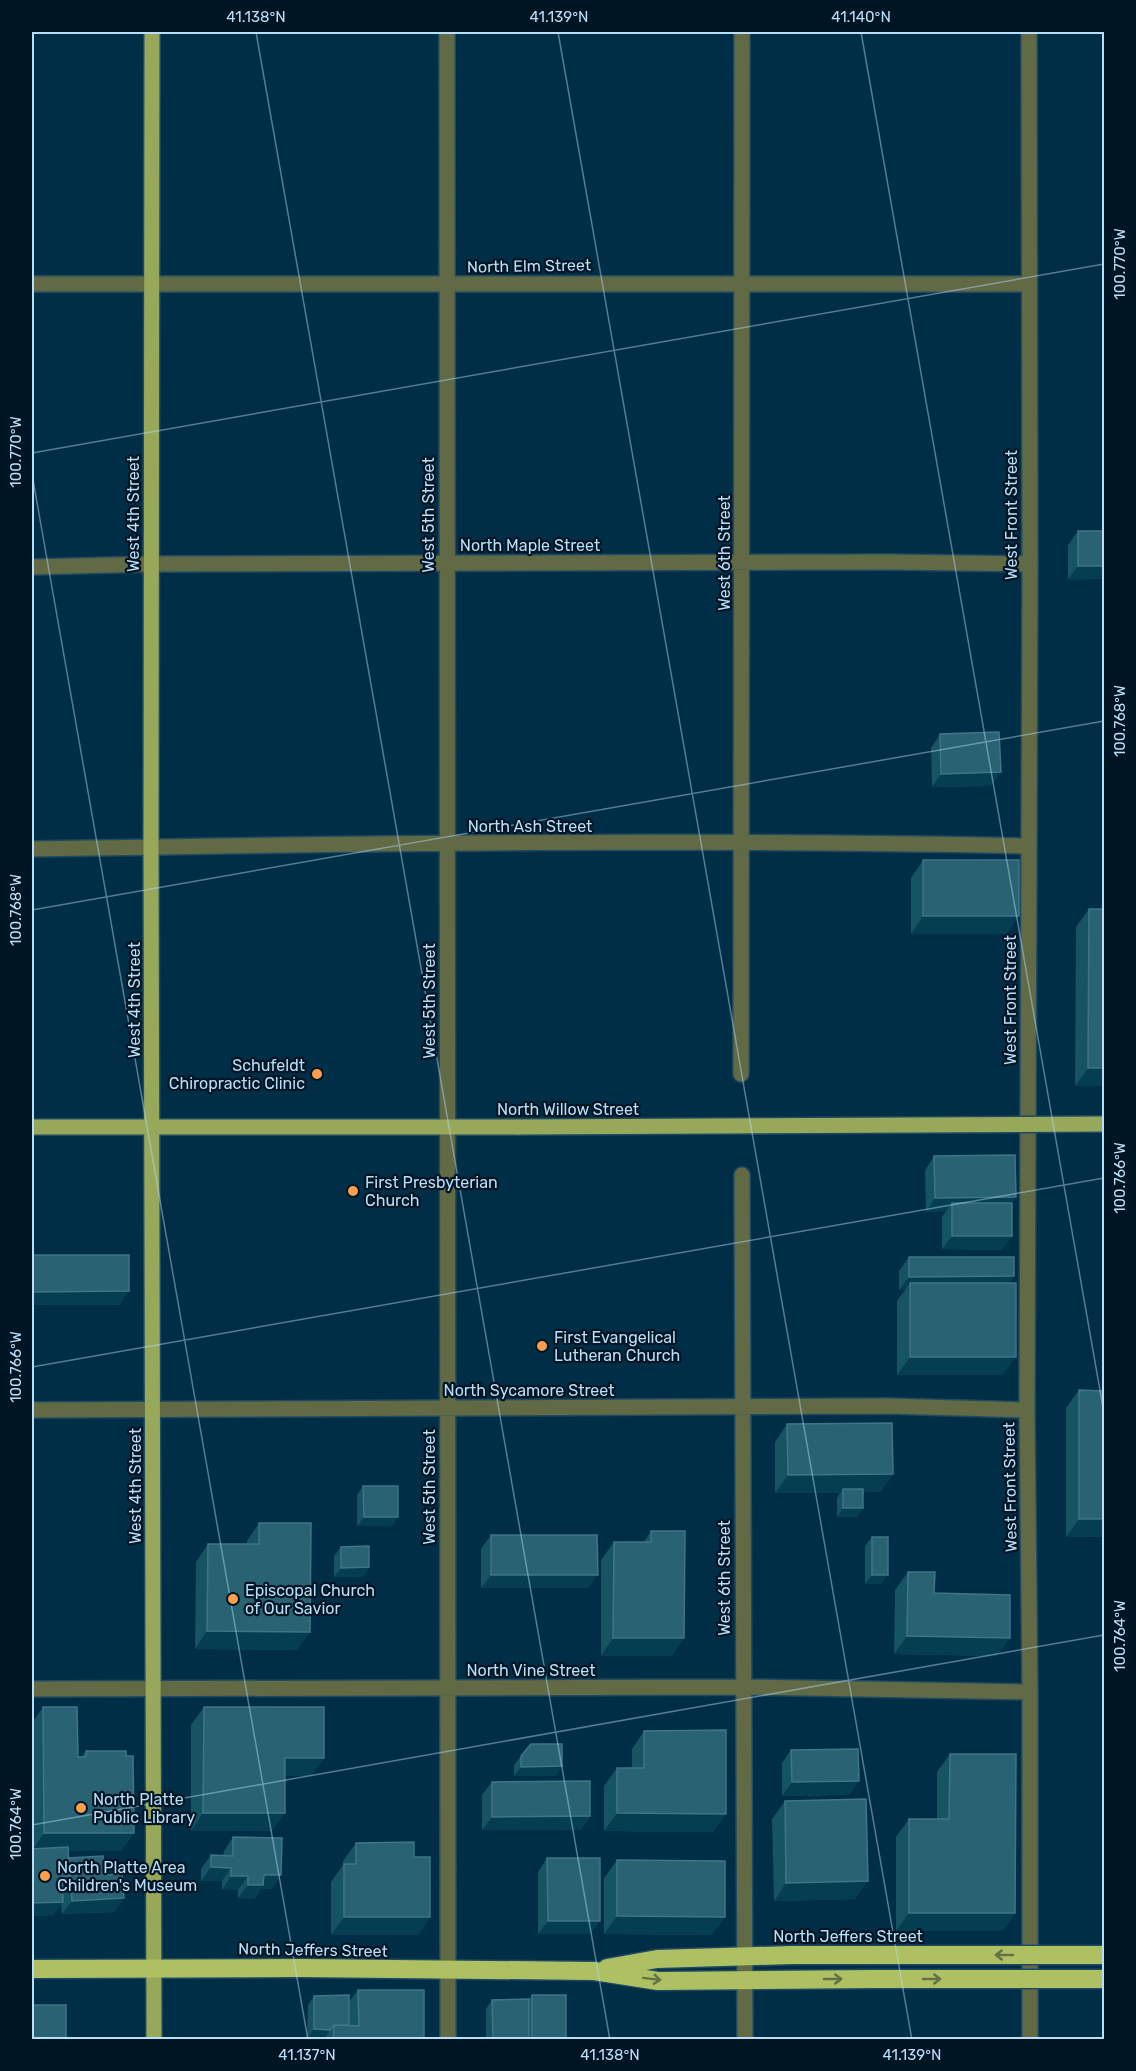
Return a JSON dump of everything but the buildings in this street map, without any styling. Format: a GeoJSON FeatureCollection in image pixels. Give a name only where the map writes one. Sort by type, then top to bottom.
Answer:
{"type":"FeatureCollection","features":[{"type":"Feature","properties":{"kind":"highway","name":"North Jeffers Street"},"geometry":{"type":"LineString","coordinates":[[594,1971],[657,1959],[1104,1955]]}},
{"type":"Feature","properties":{"kind":"highway","name":"North Jeffers Street"},"geometry":{"type":"LineString","coordinates":[[32,1969],[300,1968],[594,1971],[658,1981],[1104,1979]]}},
{"type":"Feature","properties":{"kind":"main road","name":"West 4th Street"},"geometry":{"type":"LineString","coordinates":[[152,32],[151,847],[154,2040]]}},
{"type":"Feature","properties":{"kind":"main road","name":"North Willow Street"},"geometry":{"type":"LineString","coordinates":[[32,1127],[1104,1124]]}},
{"type":"Feature","properties":{"kind":"street","name":"West 5th Street"},"geometry":{"type":"LineString","coordinates":[[447,32],[448,2040]]}},
{"type":"Feature","properties":{"kind":"street","name":"West 6th Street"},"geometry":{"type":"LineString","coordinates":[[741,1074],[742,32]]}},
{"type":"Feature","properties":{"kind":"street","name":"West Front Street"},"geometry":{"type":"LineString","coordinates":[[1029,32],[1027,1410],[1030,2040]]}},
{"type":"Feature","properties":{"kind":"street","name":"North Elm Street"},"geometry":{"type":"LineString","coordinates":[[32,284],[1028,284]]}},
{"type":"Feature","properties":{"kind":"street","name":"North Maple Street"},"geometry":{"type":"LineString","coordinates":[[32,567],[151,564],[742,562],[1030,564]]}},
{"type":"Feature","properties":{"kind":"street","name":"North Ash Street"},"geometry":{"type":"LineString","coordinates":[[32,849],[447,844],[889,843],[1029,846]]}},
{"type":"Feature","properties":{"kind":"street"},"geometry":{"type":"LineString","coordinates":[[910,1120],[1028,1120]]}},
{"type":"Feature","properties":{"kind":"street","name":"West 6th Street"},"geometry":{"type":"LineString","coordinates":[[742,1175],[745,2040]]}},
{"type":"Feature","properties":{"kind":"street","name":"North Sycamore Street"},"geometry":{"type":"LineString","coordinates":[[32,1410],[889,1406],[1027,1410]]}},
{"type":"Feature","properties":{"kind":"street","name":"North Vine Street"},"geometry":{"type":"LineString","coordinates":[[32,1689],[743,1687],[1030,1692]]}},
{"type":"Feature","properties":{"kind":"place","name":"Schufeldt Chiropractic Clinic"},"geometry":{"type":"Point","coordinates":[317,1074]}},
{"type":"Feature","properties":{"kind":"place","name":"First Presbyterian Church"},"geometry":{"type":"Point","coordinates":[353,1191]}},
{"type":"Feature","properties":{"kind":"place","name":"First Evangelical Lutheran Church"},"geometry":{"type":"Point","coordinates":[542,1346]}},
{"type":"Feature","properties":{"kind":"place","name":"Episcopal Church of Our Savior"},"geometry":{"type":"Point","coordinates":[233,1599]}},
{"type":"Feature","properties":{"kind":"place","name":"North Platte Public Library"},"geometry":{"type":"Point","coordinates":[81,1808]}},
{"type":"Feature","properties":{"kind":"place","name":"North Platte Area Children's Museum"},"geometry":{"type":"Point","coordinates":[45,1876]}}]}
